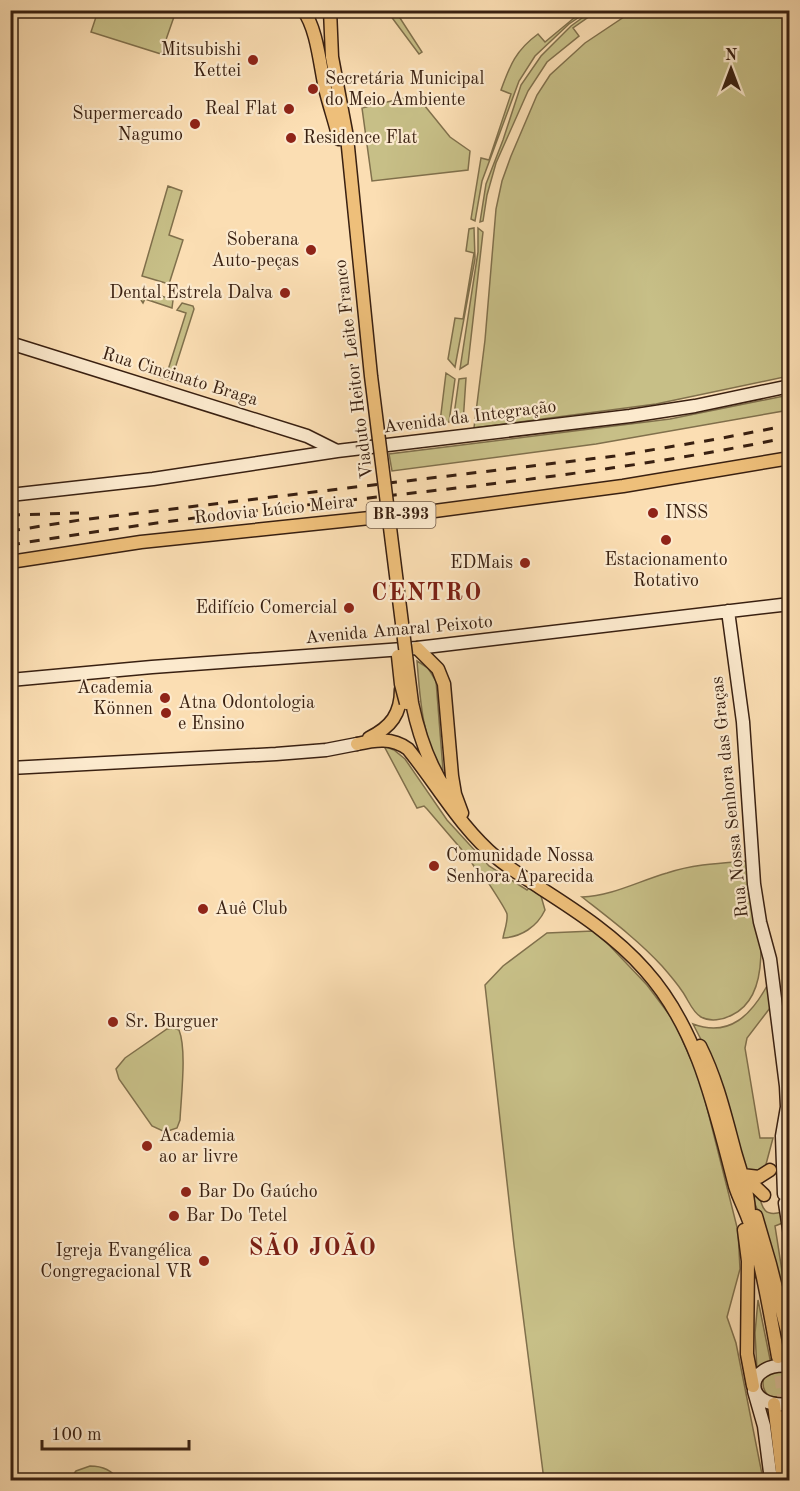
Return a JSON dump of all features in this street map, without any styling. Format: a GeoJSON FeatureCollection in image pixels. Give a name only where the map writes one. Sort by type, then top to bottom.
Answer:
{"type":"FeatureCollection","features":[{"type":"Feature","properties":{"kind":"main road"},"geometry":{"type":"LineString","coordinates":[[330,10],[332,57],[343,138],[374,467],[391,583],[401,684],[417,747],[442,798]]}},
{"type":"Feature","properties":{"kind":"main road"},"geometry":{"type":"LineString","coordinates":[[305,12],[343,138]]}},
{"type":"Feature","properties":{"kind":"main road","name":"Viaduto Heitor Leite Franco"},"geometry":{"type":"LineString","coordinates":[[343,138],[373,387],[406,704]]}},
{"type":"Feature","properties":{"kind":"main road","name":"Rodovia Lúcio Meira"},"geometry":{"type":"LineString","coordinates":[[10,562],[141,542],[427,512],[623,486],[789,458]]}},
{"type":"Feature","properties":{"kind":"main road"},"geometry":{"type":"LineString","coordinates":[[417,648],[438,669],[444,684],[452,776],[455,794],[462,813]]}},
{"type":"Feature","properties":{"kind":"main road"},"geometry":{"type":"LineString","coordinates":[[357,744],[387,727],[406,704]]}},
{"type":"Feature","properties":{"kind":"main road"},"geometry":{"type":"LineString","coordinates":[[406,704],[430,761],[462,813],[497,850],[617,934],[644,958],[662,979],[685,1014],[711,1068],[742,1175],[748,1261],[747,1354],[754,1388]]}},
{"type":"Feature","properties":{"kind":"main road"},"geometry":{"type":"LineString","coordinates":[[357,744],[387,740],[403,746],[470,832],[495,857],[605,933],[641,965],[657,984],[681,1022],[695,1053],[744,1197],[765,1247],[789,1343]]}},
{"type":"Feature","properties":{"kind":"main road"},"geometry":{"type":"LineString","coordinates":[[742,1175],[759,1177],[770,1170]]}},
{"type":"Feature","properties":{"kind":"main road"},"geometry":{"type":"LineString","coordinates":[[742,1175],[764,1195]]}},
{"type":"Feature","properties":{"kind":"main road"},"geometry":{"type":"LineString","coordinates":[[744,1197],[768,1301],[778,1357]]}},
{"type":"Feature","properties":{"kind":"main road"},"geometry":{"type":"LineString","coordinates":[[772,1404],[783,1480]]}},
{"type":"Feature","properties":{"kind":"main road"},"geometry":{"type":"LineString","coordinates":[[788,1409],[789,1443]]}},
{"type":"Feature","properties":{"kind":"street","name":"Rua Cincinato Braga"},"geometry":{"type":"LineString","coordinates":[[10,343],[307,436],[337,451]]}},
{"type":"Feature","properties":{"kind":"street","name":"Avenida da Integração"},"geometry":{"type":"LineString","coordinates":[[10,495],[153,479],[337,451],[630,416],[695,406],[789,386]]}},
{"type":"Feature","properties":{"kind":"street"},"geometry":{"type":"LineString","coordinates":[[306,456],[314,449],[307,436]]}},
{"type":"Feature","properties":{"kind":"street","name":"Avenida Amaral Peixoto"},"geometry":{"type":"LineString","coordinates":[[10,680],[152,667],[417,648],[789,604]]}},
{"type":"Feature","properties":{"kind":"street","name":"Rua Nossa Senhora das Graças"},"geometry":{"type":"LineString","coordinates":[[728,611],[743,722],[754,885],[760,922],[770,959],[786,1086],[782,1136],[784,1198],[789,1235]]}},
{"type":"Feature","properties":{"kind":"street"},"geometry":{"type":"LineString","coordinates":[[10,768],[317,751],[357,744]]}},
{"type":"Feature","properties":{"kind":"street"},"geometry":{"type":"LineString","coordinates":[[771,1480],[764,1426],[754,1388],[755,1378],[765,1370],[782,1365],[789,1366]]}},
{"type":"Feature","properties":{"kind":"street"},"geometry":{"type":"LineString","coordinates":[[754,1388],[772,1404],[788,1409]]}},
{"type":"Feature","properties":{"kind":"street"},"geometry":{"type":"LineString","coordinates":[[764,1426],[772,1404]]}},
{"type":"Feature","properties":{"kind":"shaded area"},"geometry":{"type":"Polygon","coordinates":[[[98,10],[176,11],[161,54],[91,32],[98,10]]]}},
{"type":"Feature","properties":{"kind":"shaded area"},"geometry":{"type":"Polygon","coordinates":[[[593,10],[597,11],[573,28],[579,36],[547,62],[528,91],[496,163],[483,221],[480,222],[486,184],[521,85],[541,56],[571,26],[593,10]]]}},
{"type":"Feature","properties":{"kind":"shaded area"},"geometry":{"type":"Polygon","coordinates":[[[387,11],[404,11],[398,15],[422,52],[419,54],[387,11]]]}},
{"type":"Feature","properties":{"kind":"shaded area"},"geometry":{"type":"Polygon","coordinates":[[[568,11],[588,11],[569,24],[535,56],[519,81],[482,181],[475,221],[471,219],[481,158],[489,160],[511,94],[501,90],[507,73],[519,52],[530,40],[538,34],[545,42],[574,18],[568,11]]]}},
{"type":"Feature","properties":{"kind":"shaded area"},"geometry":{"type":"Polygon","coordinates":[[[633,11],[789,11],[789,376],[656,404],[474,428],[485,340],[496,209],[502,181],[511,156],[537,95],[550,75],[585,43],[633,11]]]}},
{"type":"Feature","properties":{"kind":"shaded area"},"geometry":{"type":"Polygon","coordinates":[[[416,95],[450,137],[470,151],[468,170],[372,181],[362,108],[416,95]]]}},
{"type":"Feature","properties":{"kind":"shaded area"},"geometry":{"type":"Polygon","coordinates":[[[168,186],[182,191],[169,235],[183,240],[169,284],[142,276],[168,186]]]}},
{"type":"Feature","properties":{"kind":"shaded area"},"geometry":{"type":"Polygon","coordinates":[[[474,228],[475,259],[455,367],[448,359],[455,318],[463,319],[474,253],[466,251],[469,229],[474,228]]]}},
{"type":"Feature","properties":{"kind":"shaded area"},"geometry":{"type":"Polygon","coordinates":[[[478,228],[483,232],[468,364],[460,369],[478,252],[478,228]]]}},
{"type":"Feature","properties":{"kind":"shaded area"},"geometry":{"type":"Polygon","coordinates":[[[141,289],[173,300],[172,308],[145,299],[143,303],[139,297],[141,289]]]}},
{"type":"Feature","properties":{"kind":"shaded area"},"geometry":{"type":"Polygon","coordinates":[[[182,303],[193,306],[194,309],[171,381],[150,374],[147,370],[149,364],[168,370],[186,313],[177,310],[182,303]]]}},
{"type":"Feature","properties":{"kind":"shaded area"},"geometry":{"type":"Polygon","coordinates":[[[446,373],[455,379],[449,422],[440,422],[446,373]]]}},
{"type":"Feature","properties":{"kind":"shaded area"},"geometry":{"type":"Polygon","coordinates":[[[466,378],[463,423],[453,422],[459,379],[466,378]]]}},
{"type":"Feature","properties":{"kind":"shaded area"},"geometry":{"type":"Polygon","coordinates":[[[789,395],[789,410],[596,444],[392,471],[389,454],[670,419],[789,395]]]}},
{"type":"Feature","properties":{"kind":"shaded area"},"geometry":{"type":"Polygon","coordinates":[[[417,661],[428,668],[436,681],[443,770],[435,757],[426,731],[417,661]]]}},
{"type":"Feature","properties":{"kind":"shaded area"},"geometry":{"type":"Polygon","coordinates":[[[384,746],[394,750],[405,759],[447,820],[489,866],[541,896],[545,910],[533,926],[522,933],[503,938],[507,914],[500,901],[482,873],[479,874],[468,857],[427,809],[424,806],[417,808],[384,746]]]}},
{"type":"Feature","properties":{"kind":"shaded area"},"geometry":{"type":"Polygon","coordinates":[[[749,861],[759,922],[760,967],[756,987],[747,1003],[732,1015],[721,1019],[708,1020],[698,1015],[675,981],[653,956],[582,897],[615,891],[677,870],[707,864],[749,861]]]}},
{"type":"Feature","properties":{"kind":"shaded area"},"geometry":{"type":"Polygon","coordinates":[[[593,931],[647,985],[674,1021],[700,1080],[738,1231],[740,1269],[727,1317],[736,1343],[762,1474],[758,1480],[544,1480],[514,1245],[485,985],[503,966],[547,933],[593,931]]]}},
{"type":"Feature","properties":{"kind":"shaded area"},"geometry":{"type":"Polygon","coordinates":[[[768,984],[770,1008],[747,1038],[745,1048],[760,1138],[773,1138],[765,1168],[762,1171],[746,1171],[710,1057],[693,1024],[706,1028],[729,1025],[747,1014],[768,984]]]}},
{"type":"Feature","properties":{"kind":"shaded area"},"geometry":{"type":"Polygon","coordinates":[[[167,1029],[179,1030],[183,1049],[180,1120],[177,1128],[165,1132],[152,1126],[119,1079],[116,1069],[125,1058],[167,1029]]]}},
{"type":"Feature","properties":{"kind":"shaded area"},"geometry":{"type":"Polygon","coordinates":[[[749,1188],[759,1194],[765,1210],[772,1213],[782,1212],[785,1222],[775,1226],[786,1297],[789,1302],[789,1327],[760,1217],[749,1188]]]}},
{"type":"Feature","properties":{"kind":"shaded area"},"geometry":{"type":"Polygon","coordinates":[[[771,1284],[789,1361],[757,1370],[755,1333],[758,1300],[770,1359],[784,1356],[771,1284]]]}},
{"type":"Feature","properties":{"kind":"shaded area"},"geometry":{"type":"Polygon","coordinates":[[[772,1372],[789,1372],[789,1395],[770,1398],[766,1393],[763,1380],[772,1372]]]}},
{"type":"Feature","properties":{"kind":"shaded area"},"geometry":{"type":"Polygon","coordinates":[[[90,1466],[106,1469],[118,1480],[69,1480],[76,1471],[90,1466]]]}},
{"type":"Feature","properties":{"kind":"tunnel"},"geometry":{"type":"LineString","coordinates":[[778,1358],[785,1412]]}},
{"type":"Feature","properties":{"kind":"railway"},"geometry":{"type":"LineString","coordinates":[[10,531],[80,520],[615,456],[790,425]]}},
{"type":"Feature","properties":{"kind":"railway"},"geometry":{"type":"LineString","coordinates":[[10,545],[193,518],[590,471],[790,437]]}},
{"type":"Feature","properties":{"kind":"railway"},"geometry":{"type":"LineString","coordinates":[[10,515],[79,513]]}},
{"type":"Feature","properties":{"kind":"place","name":"Mitsubishi Kettei"},"geometry":{"type":"Point","coordinates":[253,60]}},
{"type":"Feature","properties":{"kind":"place","name":"Secretária Municipal do Meio Ambiente"},"geometry":{"type":"Point","coordinates":[313,89]}},
{"type":"Feature","properties":{"kind":"place","name":"Real Flat"},"geometry":{"type":"Point","coordinates":[289,109]}},
{"type":"Feature","properties":{"kind":"place","name":"Supermercado Nagumo"},"geometry":{"type":"Point","coordinates":[195,124]}},
{"type":"Feature","properties":{"kind":"place","name":"Residence Flat"},"geometry":{"type":"Point","coordinates":[291,138]}},
{"type":"Feature","properties":{"kind":"place","name":"Soberana Auto-peças"},"geometry":{"type":"Point","coordinates":[311,250]}},
{"type":"Feature","properties":{"kind":"place","name":"Dental Estrela Dalva"},"geometry":{"type":"Point","coordinates":[285,293]}},
{"type":"Feature","properties":{"kind":"place","name":"INSS"},"geometry":{"type":"Point","coordinates":[653,513]}},
{"type":"Feature","properties":{"kind":"place","name":"Estacionamento Rotativo"},"geometry":{"type":"Point","coordinates":[666,540]}},
{"type":"Feature","properties":{"kind":"place","name":"EDMais"},"geometry":{"type":"Point","coordinates":[525,563]}},
{"type":"Feature","properties":{"kind":"place","name":"Edifício Comercial"},"geometry":{"type":"Point","coordinates":[349,608]}},
{"type":"Feature","properties":{"kind":"place","name":"Academia Können"},"geometry":{"type":"Point","coordinates":[165,698]}},
{"type":"Feature","properties":{"kind":"place","name":"Atna Odontologia e Ensino"},"geometry":{"type":"Point","coordinates":[166,713]}},
{"type":"Feature","properties":{"kind":"place","name":"Comunidade Nossa Senhora Aparecida"},"geometry":{"type":"Point","coordinates":[434,866]}},
{"type":"Feature","properties":{"kind":"place","name":"Auê Club"},"geometry":{"type":"Point","coordinates":[203,909]}},
{"type":"Feature","properties":{"kind":"place","name":"Sr. Burguer"},"geometry":{"type":"Point","coordinates":[113,1022]}},
{"type":"Feature","properties":{"kind":"place","name":"Academia ao ar livre"},"geometry":{"type":"Point","coordinates":[147,1146]}},
{"type":"Feature","properties":{"kind":"place","name":"Bar Do Gaúcho"},"geometry":{"type":"Point","coordinates":[186,1192]}},
{"type":"Feature","properties":{"kind":"place","name":"Bar Do Tetel"},"geometry":{"type":"Point","coordinates":[174,1216]}},
{"type":"Feature","properties":{"kind":"place","name":"Igreja Evangélica Congregacional VR"},"geometry":{"type":"Point","coordinates":[204,1261]}},
{"type":"Feature","properties":{"kind":"district","name":"CENTRO"},"geometry":{"type":"Point","coordinates":[427,594]}},
{"type":"Feature","properties":{"kind":"district","name":"SÃO JOÃO"},"geometry":{"type":"Point","coordinates":[313,1249]}}]}
